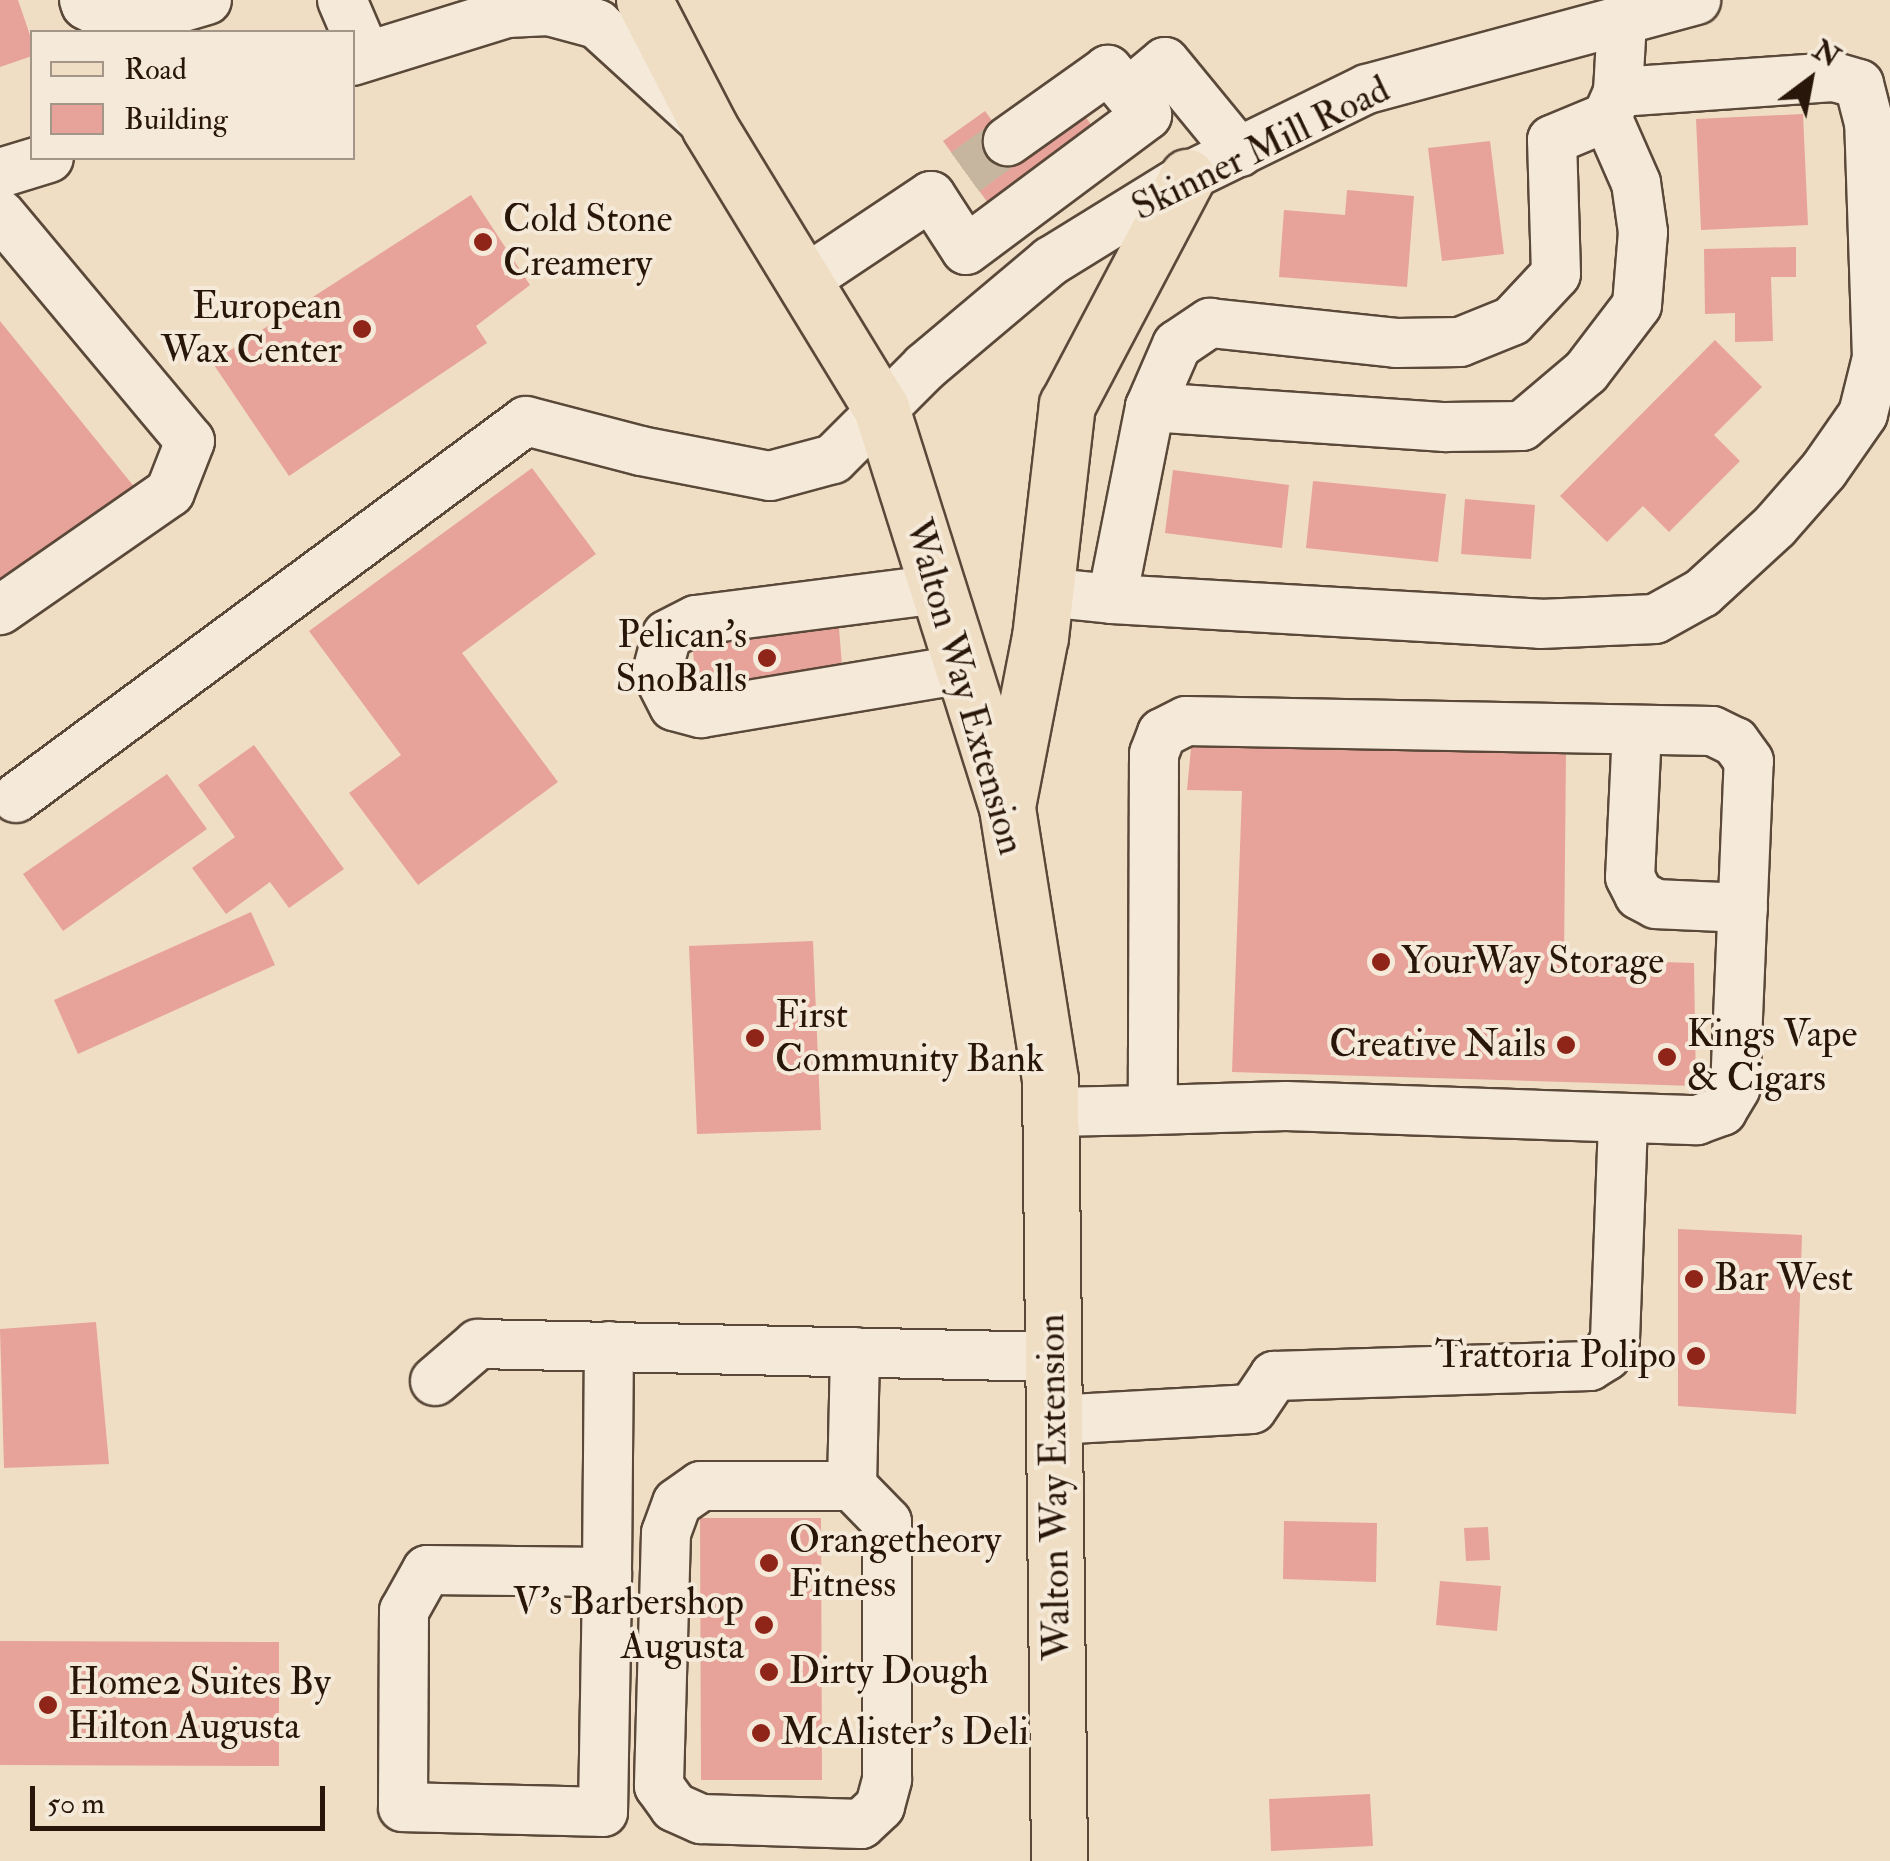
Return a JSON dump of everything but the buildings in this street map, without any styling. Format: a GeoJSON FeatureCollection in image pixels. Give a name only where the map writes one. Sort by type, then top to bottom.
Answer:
{"type":"FeatureCollection","features":[{"type":"Feature","properties":{"kind":"main road","name":"Walton Way Extension"},"geometry":{"type":"LineString","coordinates":[[644,0],[710,128],[881,408],[1007,808],[1050,1080],[1060,1861]]}},
{"type":"Feature","properties":{"kind":"main road"},"geometry":{"type":"LineString","coordinates":[[1007,808],[1040,637],[1066,406],[1187,177]]}},
{"type":"Feature","properties":{"kind":"street"},"geometry":{"type":"LineString","coordinates":[[84,0],[86,6],[112,18],[136,21],[207,0]]}},
{"type":"Feature","properties":{"kind":"street"},"geometry":{"type":"LineString","coordinates":[[314,0],[325,30]]}},
{"type":"Feature","properties":{"kind":"street"},"geometry":{"type":"LineString","coordinates":[[342,0],[351,30]]}},
{"type":"Feature","properties":{"kind":"street"},"geometry":{"type":"LineString","coordinates":[[359,58],[464,0]]}},
{"type":"Feature","properties":{"kind":"street","name":"Skinner Mill Road"},"geometry":{"type":"LineString","coordinates":[[16,798],[526,421],[641,451],[770,476],[833,459],[881,408],[1051,261],[1187,177],[1367,89],[1696,0]]}},
{"type":"Feature","properties":{"kind":"street"},"geometry":{"type":"LineString","coordinates":[[359,58],[507,13],[550,11],[596,24],[710,128]]}},
{"type":"Feature","properties":{"kind":"street"},"geometry":{"type":"LineString","coordinates":[[1150,408],[1446,427],[1522,426],[1586,372],[1637,305],[1643,232],[1636,183],[1612,105],[1622,20]]}},
{"type":"Feature","properties":{"kind":"street"},"geometry":{"type":"LineString","coordinates":[[1128,92],[1164,62],[1238,152]]}},
{"type":"Feature","properties":{"kind":"street"},"geometry":{"type":"LineString","coordinates":[[966,250],[1147,116],[1108,70],[1008,141]]}},
{"type":"Feature","properties":{"kind":"street"},"geometry":{"type":"LineString","coordinates":[[1044,592],[1112,599],[1540,624],[1655,620],[1702,593],[1775,526],[1824,470],[1863,414],[1877,358],[1869,123],[1859,84],[1834,77],[1612,105],[1552,140],[1556,274],[1512,321],[1460,342],[1396,343],[1210,323],[1176,345],[1150,408],[1112,599]]}},
{"type":"Feature","properties":{"kind":"street"},"geometry":{"type":"LineString","coordinates":[[0,173],[43,160]]}},
{"type":"Feature","properties":{"kind":"street"},"geometry":{"type":"LineString","coordinates":[[802,282],[948,184],[966,250],[999,304]]}},
{"type":"Feature","properties":{"kind":"street"},"geometry":{"type":"LineString","coordinates":[[0,214],[190,441],[170,492],[0,610]]}},
{"type":"Feature","properties":{"kind":"street"},"geometry":{"type":"LineString","coordinates":[[939,589],[696,620],[667,636],[657,673],[674,706],[701,713],[963,668]]}},
{"type":"Feature","properties":{"kind":"street"},"geometry":{"type":"LineString","coordinates":[[1051,1112],[1153,1110],[1286,1106],[1697,1120],[1722,1110],[1735,1089],[1749,761],[1735,742],[1712,731],[1186,722],[1162,733],[1154,754],[1153,1110]]}},
{"type":"Feature","properties":{"kind":"street"},"geometry":{"type":"LineString","coordinates":[[1637,730],[1630,877],[1640,895],[1656,904],[1743,908]]}},
{"type":"Feature","properties":{"kind":"street"},"geometry":{"type":"LineString","coordinates":[[1054,1420],[1252,1409],[1274,1376],[1590,1366],[1606,1356],[1615,1340],[1623,1118]]}},
{"type":"Feature","properties":{"kind":"street"},"geometry":{"type":"LineString","coordinates":[[435,1381],[478,1344],[1054,1357]]}},
{"type":"Feature","properties":{"kind":"street"},"geometry":{"type":"LineString","coordinates":[[607,1572],[427,1570],[404,1612],[402,1807],[604,1812],[607,1572],[609,1346]]}},
{"type":"Feature","properties":{"kind":"street"},"geometry":{"type":"LineString","coordinates":[[852,1486],[701,1486],[678,1503],[666,1533],[659,1786],[674,1807],[701,1819],[862,1824],[880,1806],[887,1779],[887,1522],[852,1486],[855,1352]]}},
{"type":"Feature","properties":{"kind":"tunnel"},"geometry":{"type":"LineString","coordinates":[[965,172],[1008,141]]}},
{"type":"Feature","properties":{"kind":"place","name":"Cold Stone Creamery"},"geometry":{"type":"Point","coordinates":[483,242]}},
{"type":"Feature","properties":{"kind":"place","name":"European Wax Center"},"geometry":{"type":"Point","coordinates":[362,329]}},
{"type":"Feature","properties":{"kind":"place","name":"Pelican’s SnoBalls"},"geometry":{"type":"Point","coordinates":[767,658]}},
{"type":"Feature","properties":{"kind":"place","name":"YourWay Storage"},"geometry":{"type":"Point","coordinates":[1381,962]}},
{"type":"Feature","properties":{"kind":"place","name":"First Community Bank"},"geometry":{"type":"Point","coordinates":[755,1038]}},
{"type":"Feature","properties":{"kind":"place","name":"Creative Nails"},"geometry":{"type":"Point","coordinates":[1566,1045]}},
{"type":"Feature","properties":{"kind":"place","name":"Kings Vape & Cigars"},"geometry":{"type":"Point","coordinates":[1667,1057]}},
{"type":"Feature","properties":{"kind":"place","name":"Bar West"},"geometry":{"type":"Point","coordinates":[1694,1279]}},
{"type":"Feature","properties":{"kind":"place","name":"Trattoria Polipo"},"geometry":{"type":"Point","coordinates":[1696,1356]}},
{"type":"Feature","properties":{"kind":"place","name":"Orangetheory Fitness"},"geometry":{"type":"Point","coordinates":[769,1563]}},
{"type":"Feature","properties":{"kind":"place","name":"V's Barbershop Augusta"},"geometry":{"type":"Point","coordinates":[764,1625]}},
{"type":"Feature","properties":{"kind":"place","name":"Dirty Dough"},"geometry":{"type":"Point","coordinates":[769,1672]}},
{"type":"Feature","properties":{"kind":"place","name":"Home2 Suites By Hilton Augusta"},"geometry":{"type":"Point","coordinates":[48,1705]}},
{"type":"Feature","properties":{"kind":"place","name":"McAlister's Deli"},"geometry":{"type":"Point","coordinates":[761,1733]}}]}
